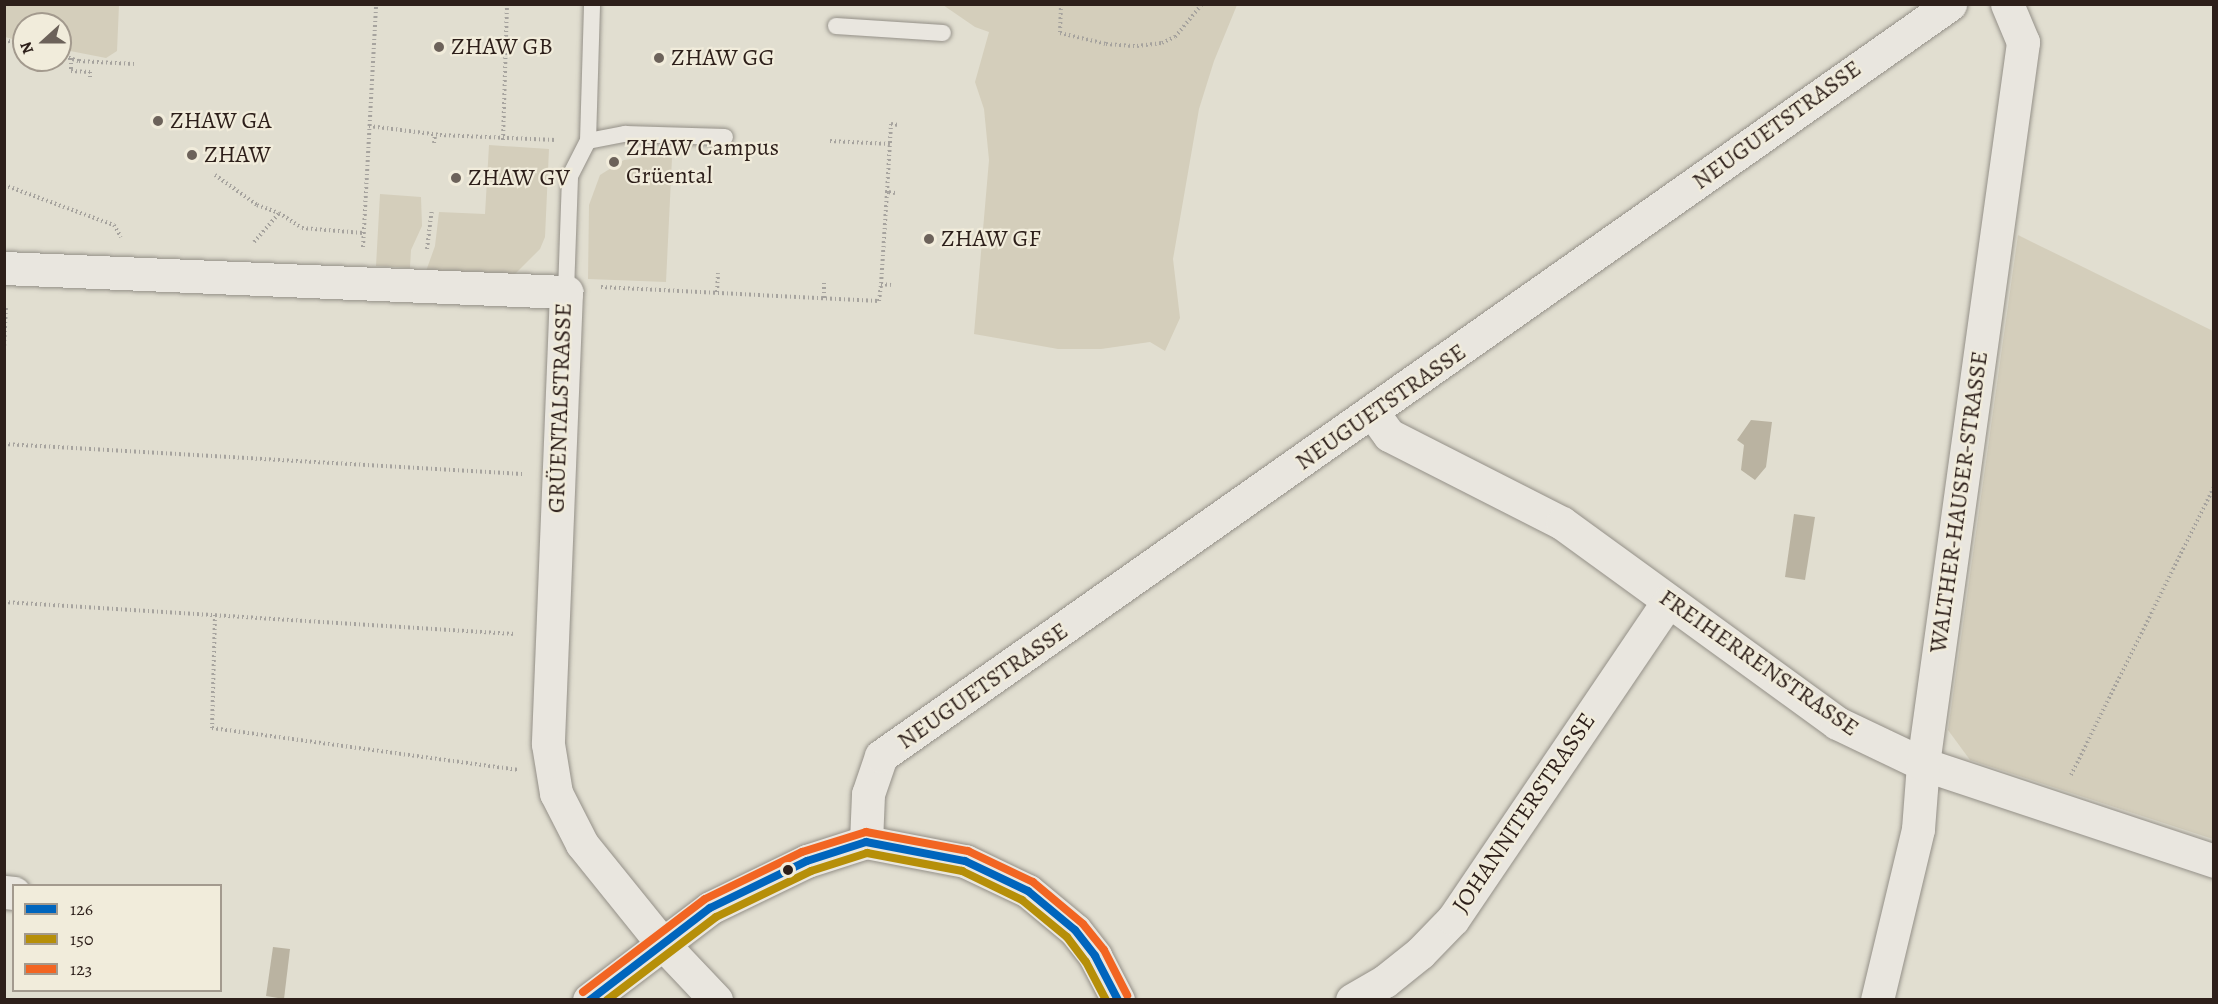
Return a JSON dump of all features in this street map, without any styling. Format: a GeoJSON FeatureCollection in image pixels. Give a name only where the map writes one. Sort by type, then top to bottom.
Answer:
{"type":"FeatureCollection","features":[{"type":"Feature","properties":{"kind":"street","name":"NEUGUETSTRASSE"},"geometry":{"type":"LineString","coordinates":[[866,842],[868,794],[881,756],[1373,413],[1950,4]]}},
{"type":"Feature","properties":{"kind":"street","name":"WALTHER-HAUSER-STRASSE"},"geometry":{"type":"LineString","coordinates":[[1877,999],[1918,829],[1923,764],[2023,42],[2007,4]]}},
{"type":"Feature","properties":{"kind":"street","name":"GRÜENTALSTRASSE"},"geometry":{"type":"LineString","coordinates":[[6,268],[361,284],[566,289],[548,744],[553,774],[570,826],[661,942],[716,999]]}},
{"type":"Feature","properties":{"kind":"street","name":"FREIHERRENSTRASSE"},"geometry":{"type":"LineString","coordinates":[[1373,413],[1389,435],[1562,523],[1838,723],[1923,764],[2214,861]]}},
{"type":"Feature","properties":{"kind":"street","name":"JOHANNITERSTRASSE"},"geometry":{"type":"LineString","coordinates":[[1352,999],[1385,981],[1420,953],[1453,919],[1668,601]]}},
{"type":"Feature","properties":{"kind":"street"},"geometry":{"type":"LineString","coordinates":[[589,999],[661,942],[710,908],[765,880],[833,850],[866,842],[965,861],[1028,891],[1075,930],[1095,956],[1118,999]]}},
{"type":"Feature","properties":{"kind":"lane"},"geometry":{"type":"LineString","coordinates":[[566,289],[570,176],[588,141],[592,4]]}},
{"type":"Feature","properties":{"kind":"lane"},"geometry":{"type":"LineString","coordinates":[[836,26],[943,33]]}},
{"type":"Feature","properties":{"kind":"lane"},"geometry":{"type":"LineString","coordinates":[[588,141],[625,134],[724,137]]}},
{"type":"Feature","properties":{"kind":"path"},"geometry":{"type":"LineString","coordinates":[[361,284],[376,4]]}},
{"type":"Feature","properties":{"kind":"path"},"geometry":{"type":"LineString","coordinates":[[503,140],[507,4]]}},
{"type":"Feature","properties":{"kind":"path"},"geometry":{"type":"LineString","coordinates":[[1061,4],[1060,33],[1106,44],[1137,46],[1162,44],[1175,37],[1202,4]]}},
{"type":"Feature","properties":{"kind":"path"},"geometry":{"type":"LineString","coordinates":[[72,58],[134,64]]}},
{"type":"Feature","properties":{"kind":"path"},"geometry":{"type":"LineString","coordinates":[[72,71],[90,72],[90,77]]}},
{"type":"Feature","properties":{"kind":"path"},"geometry":{"type":"LineString","coordinates":[[566,289],[717,292],[879,301],[891,124],[899,125]]}},
{"type":"Feature","properties":{"kind":"path"},"geometry":{"type":"LineString","coordinates":[[369,126],[435,135],[503,140],[588,141]]}},
{"type":"Feature","properties":{"kind":"path"},"geometry":{"type":"LineString","coordinates":[[434,143],[435,135]]}},
{"type":"Feature","properties":{"kind":"path"},"geometry":{"type":"LineString","coordinates":[[830,141],[890,144]]}},
{"type":"Feature","properties":{"kind":"path"},"geometry":{"type":"LineString","coordinates":[[215,175],[257,206],[279,213],[302,228],[363,233]]}},
{"type":"Feature","properties":{"kind":"path"},"geometry":{"type":"LineString","coordinates":[[4,185],[114,225],[142,274]]}},
{"type":"Feature","properties":{"kind":"path"},"geometry":{"type":"LineString","coordinates":[[886,192],[895,194]]}},
{"type":"Feature","properties":{"kind":"path"},"geometry":{"type":"LineString","coordinates":[[257,238],[279,213]]}},
{"type":"Feature","properties":{"kind":"path"},"geometry":{"type":"LineString","coordinates":[[4,350],[6,268]]}},
{"type":"Feature","properties":{"kind":"path"},"geometry":{"type":"LineString","coordinates":[[717,292],[718,273]]}},
{"type":"Feature","properties":{"kind":"path"},"geometry":{"type":"LineString","coordinates":[[824,282],[824,298]]}},
{"type":"Feature","properties":{"kind":"path"},"geometry":{"type":"LineString","coordinates":[[881,284],[891,285]]}},
{"type":"Feature","properties":{"kind":"path"},"geometry":{"type":"LineString","coordinates":[[4,444],[558,476]]}},
{"type":"Feature","properties":{"kind":"path"},"geometry":{"type":"LineString","coordinates":[[2055,808],[2214,487]]}},
{"type":"Feature","properties":{"kind":"path"},"geometry":{"type":"LineString","coordinates":[[4,602],[552,636]]}},
{"type":"Feature","properties":{"kind":"path"},"geometry":{"type":"LineString","coordinates":[[215,615],[212,728],[553,774]]}},
{"type":"Feature","properties":{"kind":"shaded area"},"geometry":{"type":"Polygon","coordinates":[[[4,5],[119,5],[117,51],[106,58],[72,51],[72,12],[12,12],[12,39],[5,37],[4,5]]]}},
{"type":"Feature","properties":{"kind":"shaded area"},"geometry":{"type":"Polygon","coordinates":[[[943,5],[1237,5],[1214,61],[1199,109],[1173,259],[1180,318],[1165,351],[1150,342],[1101,349],[1058,349],[974,334],[989,160],[984,109],[975,82],[989,32],[975,27],[943,5]]]}},
{"type":"Feature","properties":{"kind":"shaded area"},"geometry":{"type":"Polygon","coordinates":[[[489,145],[549,149],[545,237],[540,249],[515,274],[425,274],[435,246],[439,212],[485,214],[489,145]]]}},
{"type":"Feature","properties":{"kind":"shaded area"},"geometry":{"type":"Polygon","coordinates":[[[650,156],[672,158],[666,282],[588,279],[589,205],[600,175],[624,160],[650,156]]]}},
{"type":"Feature","properties":{"kind":"shaded area"},"geometry":{"type":"Polygon","coordinates":[[[380,194],[421,197],[422,226],[411,250],[410,268],[376,266],[380,194]]]}},
{"type":"Feature","properties":{"kind":"shaded area"},"geometry":{"type":"Polygon","coordinates":[[[2018,235],[2213,331],[2213,839],[1970,760],[1948,730],[2018,235]]]}},
{"type":"Feature","properties":{"kind":"shaded area"},"geometry":{"type":"Polygon","coordinates":[[[1751,420],[1772,422],[1766,467],[1755,480],[1741,470],[1744,445],[1737,440],[1751,420]]]}},
{"type":"Feature","properties":{"kind":"shaded area"},"geometry":{"type":"Polygon","coordinates":[[[1794,514],[1815,517],[1805,580],[1785,577],[1794,514]]]}},
{"type":"Feature","properties":{"kind":"shaded area"},"geometry":{"type":"Polygon","coordinates":[[[273,947],[290,949],[284,999],[266,996],[273,947]]]}},
{"type":"Feature","properties":{"kind":"transit line","name":"123"},"geometry":{"type":"LineString","coordinates":[[583,992],[705,899],[802,852],[866,832],[968,851],[1033,882],[1083,924],[1104,950],[1127,995]]}},
{"type":"Feature","properties":{"kind":"transit line","name":"126"},"geometry":{"type":"LineString","coordinates":[[590,1000],[710,908],[807,861],[866,842],[965,861],[1028,891],[1075,930],[1095,956],[1118,1000]]}},
{"type":"Feature","properties":{"kind":"transit line","name":"150"},"geometry":{"type":"LineString","coordinates":[[607,1000],[716,917],[811,871],[867,853],[962,871],[1022,900],[1067,937],[1086,962],[1106,1000]]}},
{"type":"Feature","properties":{"kind":"place","name":"ZHAW GB"},"geometry":{"type":"Point","coordinates":[439,47]}},
{"type":"Feature","properties":{"kind":"place","name":"ZHAW GG"},"geometry":{"type":"Point","coordinates":[659,58]}},
{"type":"Feature","properties":{"kind":"place","name":"ZHAW GA"},"geometry":{"type":"Point","coordinates":[158,121]}},
{"type":"Feature","properties":{"kind":"place","name":"ZHAW"},"geometry":{"type":"Point","coordinates":[192,155]}},
{"type":"Feature","properties":{"kind":"place","name":"ZHAW Campus Grüental"},"geometry":{"type":"Point","coordinates":[614,162]}},
{"type":"Feature","properties":{"kind":"place","name":"ZHAW GV"},"geometry":{"type":"Point","coordinates":[456,178]}},
{"type":"Feature","properties":{"kind":"place","name":"ZHAW GF"},"geometry":{"type":"Point","coordinates":[929,239]}}]}
